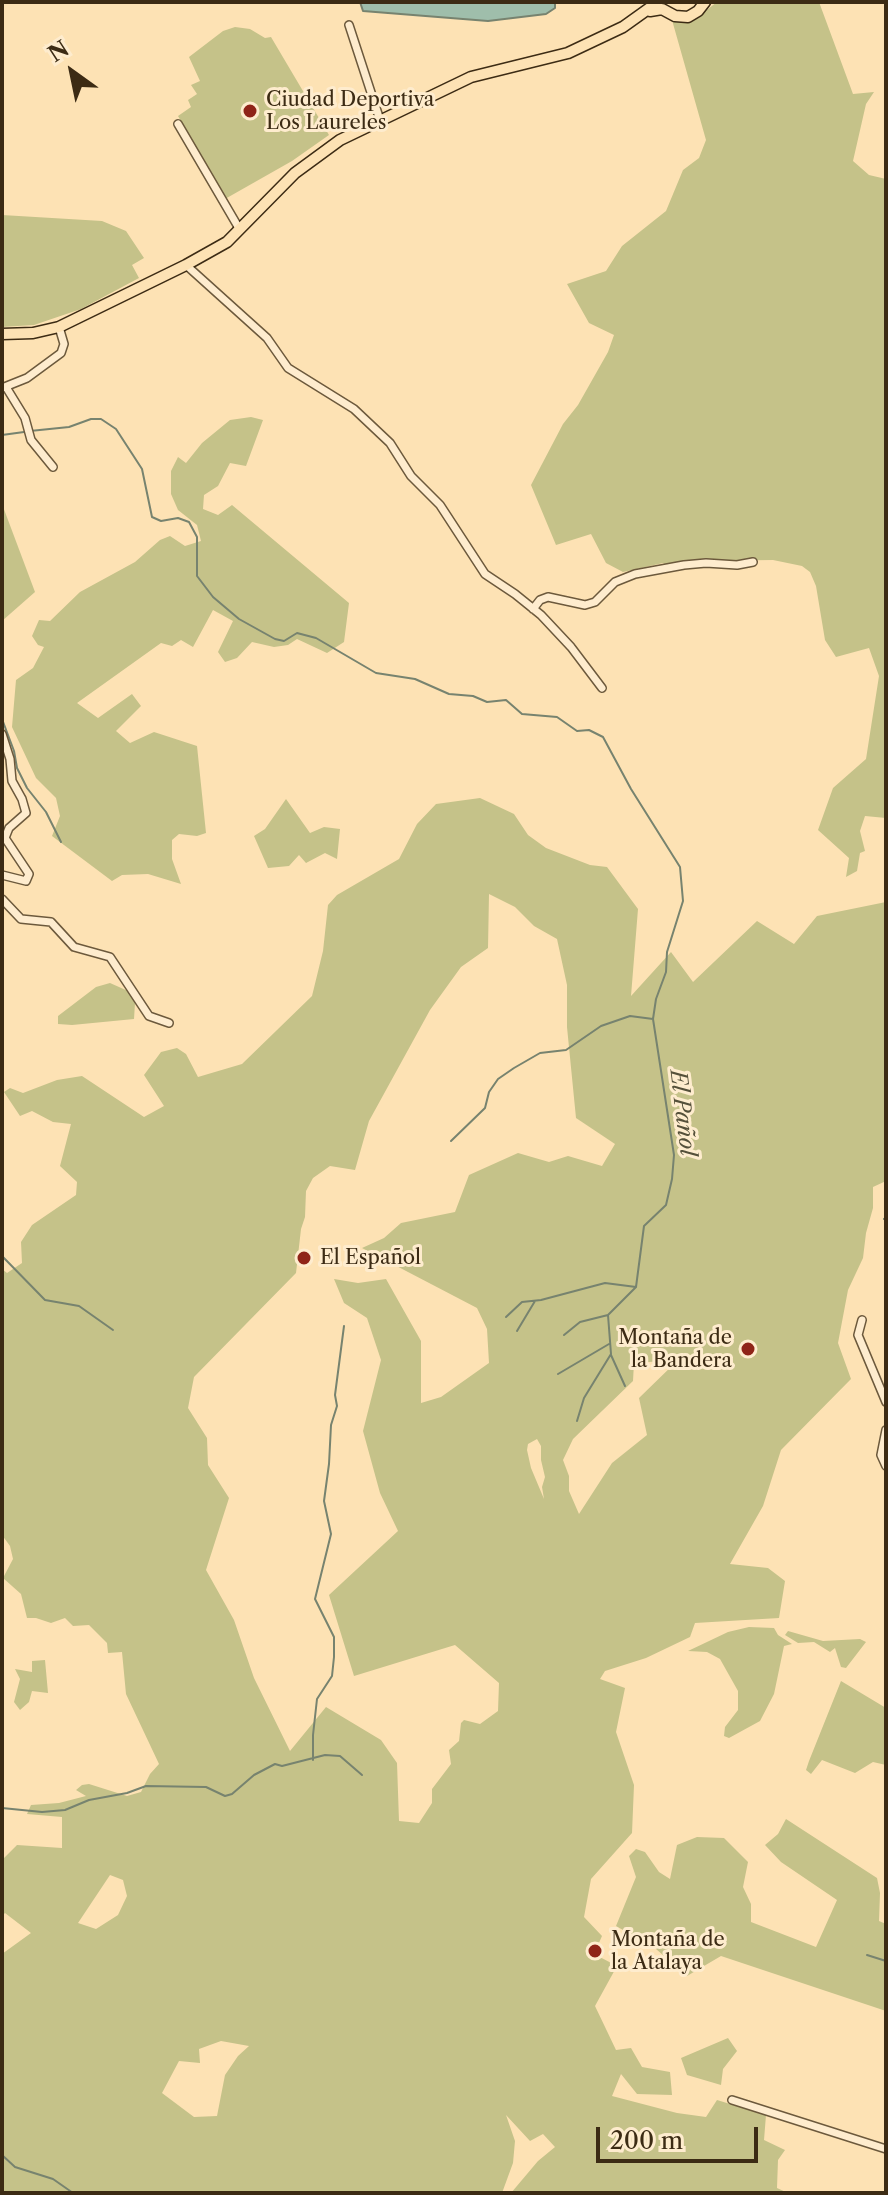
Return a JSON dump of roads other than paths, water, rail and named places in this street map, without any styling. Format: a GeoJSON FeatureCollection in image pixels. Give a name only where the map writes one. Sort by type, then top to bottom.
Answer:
{"type":"FeatureCollection","features":[{"type":"Feature","properties":{"kind":"main road"},"geometry":{"type":"LineString","coordinates":[[2,334],[33,333],[59,327],[227,242],[295,173],[320,153],[380,120],[471,77],[568,53],[623,27],[660,2],[670,13]]}},
{"type":"Feature","properties":{"kind":"main road"},"geometry":{"type":"LineString","coordinates":[[645,13],[655,9],[688,17],[698,11],[703,3]]}},
{"type":"Feature","properties":{"kind":"street"},"geometry":{"type":"LineString","coordinates":[[349,25],[380,120]]}},
{"type":"Feature","properties":{"kind":"street"},"geometry":{"type":"LineString","coordinates":[[178,124],[240,230]]}},
{"type":"Feature","properties":{"kind":"street"},"geometry":{"type":"LineString","coordinates":[[186,265],[267,338],[288,368],[354,409],[390,443],[411,476],[440,505],[485,574],[533,609],[571,647],[602,688]]}},
{"type":"Feature","properties":{"kind":"street"},"geometry":{"type":"LineString","coordinates":[[53,467],[31,440],[25,418],[4,388],[27,378],[61,353],[64,344],[59,327]]}},
{"type":"Feature","properties":{"kind":"street"},"geometry":{"type":"LineString","coordinates":[[533,609],[540,600],[548,597],[585,605],[595,602],[615,582],[635,574],[684,565],[753,562]]}},
{"type":"Feature","properties":{"kind":"street"},"geometry":{"type":"LineString","coordinates":[[2,734],[10,759],[12,781],[26,813],[9,828],[5,838],[29,874],[26,881],[2,875]]}},
{"type":"Feature","properties":{"kind":"street"},"geometry":{"type":"LineString","coordinates":[[2,899],[21,919],[51,922],[74,947],[110,957],[149,1016],[169,1023]]}},
{"type":"Feature","properties":{"kind":"street"},"geometry":{"type":"LineString","coordinates":[[862,1320],[858,1335],[886,1402]]}},
{"type":"Feature","properties":{"kind":"street"},"geometry":{"type":"LineString","coordinates":[[886,1430],[881,1455],[886,1466]]}},
{"type":"Feature","properties":{"kind":"street"},"geometry":{"type":"LineString","coordinates":[[732,2100],[886,2149]]}},
{"type":"Feature","properties":{"kind":"waterway"},"geometry":{"type":"LineString","coordinates":[[30,431],[69,427],[91,419],[101,419],[116,429],[142,469],[152,517],[161,521],[178,518],[189,522],[197,537],[197,576],[213,597],[239,619],[275,639],[284,641],[297,633],[316,638],[376,673],[415,679],[449,694],[473,696],[487,702],[506,700],[522,714],[557,717],[577,731],[589,730],[603,737],[631,789],[680,867],[683,901],[667,952],[666,972],[656,999],[653,1019],[630,1016],[601,1026],[566,1050],[540,1053],[514,1068],[498,1079],[489,1092],[485,1108],[451,1141]]}},
{"type":"Feature","properties":{"kind":"waterway"},"geometry":{"type":"LineString","coordinates":[[2,435],[24,432]]}},
{"type":"Feature","properties":{"kind":"waterway"},"geometry":{"type":"LineString","coordinates":[[2,719],[17,768],[27,788],[46,812],[61,842]]}},
{"type":"Feature","properties":{"kind":"waterway","name":"El Pañol"},"geometry":{"type":"LineString","coordinates":[[577,1421],[584,1398],[611,1354],[608,1315],[636,1287],[644,1226],[666,1205],[672,1179],[674,1155],[653,1019]]}},
{"type":"Feature","properties":{"kind":"waterway"},"geometry":{"type":"LineString","coordinates":[[2,1256],[45,1300],[79,1306],[113,1330]]}},
{"type":"Feature","properties":{"kind":"waterway"},"geometry":{"type":"LineString","coordinates":[[506,1317],[522,1302],[605,1283],[636,1287]]}},
{"type":"Feature","properties":{"kind":"waterway"},"geometry":{"type":"LineString","coordinates":[[517,1331],[535,1301]]}},
{"type":"Feature","properties":{"kind":"waterway"},"geometry":{"type":"LineString","coordinates":[[564,1335],[580,1322],[608,1315]]}},
{"type":"Feature","properties":{"kind":"waterway"},"geometry":{"type":"LineString","coordinates":[[313,1760],[317,1699],[332,1676],[334,1657],[334,1637],[315,1599],[331,1534],[324,1501],[344,1326]]}},
{"type":"Feature","properties":{"kind":"waterway"},"geometry":{"type":"LineString","coordinates":[[558,1374],[609,1344]]}},
{"type":"Feature","properties":{"kind":"waterway"},"geometry":{"type":"LineString","coordinates":[[611,1355],[625,1386]]}},
{"type":"Feature","properties":{"kind":"waterway"},"geometry":{"type":"LineString","coordinates":[[2,1808],[42,1812],[65,1810],[89,1800],[146,1786],[206,1787],[225,1796],[275,1764],[282,1766],[325,1755],[340,1756],[362,1775]]}},
{"type":"Feature","properties":{"kind":"waterway"},"geometry":{"type":"LineString","coordinates":[[867,1955],[886,1961]]}},
{"type":"Feature","properties":{"kind":"waterway"},"geometry":{"type":"LineString","coordinates":[[2,2155],[15,2167],[53,2179],[73,2193]]}},
{"type":"Feature","properties":{"kind":"waterway"},"geometry":{"type":"LineString","coordinates":[[288,2193],[292,2192]]}},
{"type":"Feature","properties":{"kind":"place","name":"Ciudad Deportiva Los Laureles"},"geometry":{"type":"Point","coordinates":[250,111]}},
{"type":"Feature","properties":{"kind":"place","name":"El Español"},"geometry":{"type":"Point","coordinates":[304,1258]}},
{"type":"Feature","properties":{"kind":"place","name":"Montaña de la Bandera"},"geometry":{"type":"Point","coordinates":[748,1349]}},
{"type":"Feature","properties":{"kind":"place","name":"Montaña de la Atalaya"},"geometry":{"type":"Point","coordinates":[595,1951]}}]}
